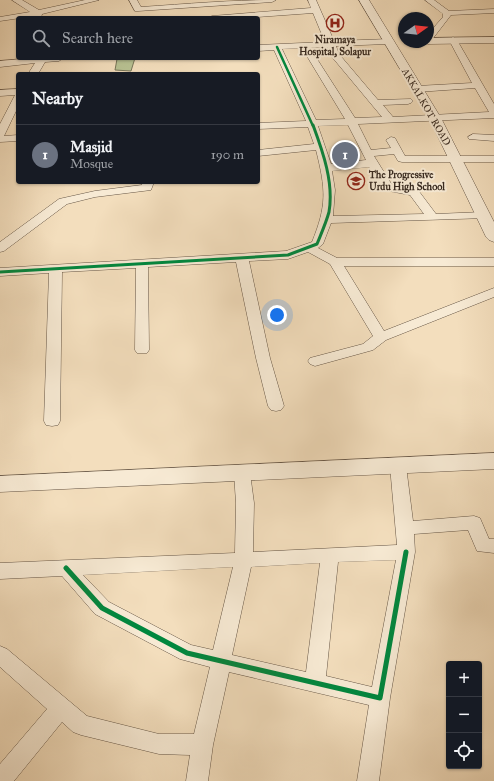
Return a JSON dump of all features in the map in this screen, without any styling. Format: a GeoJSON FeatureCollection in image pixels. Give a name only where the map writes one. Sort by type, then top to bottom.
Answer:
{"type":"FeatureCollection","features":[{"type":"Feature","properties":{"kind":"street"},"geometry":{"type":"LineString","coordinates":[[16,0],[38,16],[94,0]]}},
{"type":"Feature","properties":{"kind":"street"},"geometry":{"type":"LineString","coordinates":[[133,0],[138,10],[272,0]]}},
{"type":"Feature","properties":{"kind":"street"},"geometry":{"type":"LineString","coordinates":[[187,6],[210,0]]}},
{"type":"Feature","properties":{"kind":"street"},"geometry":{"type":"LineString","coordinates":[[312,0],[335,55],[390,120]]}},
{"type":"Feature","properties":{"kind":"street","name":"AKKALKOT ROAD"},"geometry":{"type":"LineString","coordinates":[[364,0],[387,41],[435,118],[494,237]]}},
{"type":"Feature","properties":{"kind":"street"},"geometry":{"type":"LineString","coordinates":[[429,0],[446,13],[494,11]]}},
{"type":"Feature","properties":{"kind":"street"},"geometry":{"type":"LineString","coordinates":[[238,16],[316,10]]}},
{"type":"Feature","properties":{"kind":"street"},"geometry":{"type":"LineString","coordinates":[[434,33],[447,17],[446,13]]}},
{"type":"Feature","properties":{"kind":"street"},"geometry":{"type":"LineString","coordinates":[[0,19],[16,18]]}},
{"type":"Feature","properties":{"kind":"street"},"geometry":{"type":"LineString","coordinates":[[434,40],[494,40]]}},
{"type":"Feature","properties":{"kind":"street"},"geometry":{"type":"LineString","coordinates":[[260,126],[494,114],[452,40]]}},
{"type":"Feature","properties":{"kind":"street"},"geometry":{"type":"LineString","coordinates":[[260,48],[398,41]]}},
{"type":"Feature","properties":{"kind":"street"},"geometry":{"type":"LineString","coordinates":[[305,46],[352,122],[370,158],[388,188],[414,192],[432,217]]}},
{"type":"Feature","properties":{"kind":"street"},"geometry":{"type":"LineString","coordinates":[[0,272],[288,255],[317,244],[330,210],[327,168],[312,124],[277,47]]}},
{"type":"Feature","properties":{"kind":"street"},"geometry":{"type":"LineString","coordinates":[[0,64],[34,60]]}},
{"type":"Feature","properties":{"kind":"street"},"geometry":{"type":"LineString","coordinates":[[34,72],[42,60]]}},
{"type":"Feature","properties":{"kind":"street"},"geometry":{"type":"LineString","coordinates":[[416,89],[478,85]]}},
{"type":"Feature","properties":{"kind":"street"},"geometry":{"type":"LineString","coordinates":[[0,93],[16,92]]}},
{"type":"Feature","properties":{"kind":"street"},"geometry":{"type":"LineString","coordinates":[[0,134],[4,116],[16,100]]}},
{"type":"Feature","properties":{"kind":"street"},"geometry":{"type":"LineString","coordinates":[[376,103],[408,101]]}},
{"type":"Feature","properties":{"kind":"street"},"geometry":{"type":"LineString","coordinates":[[473,137],[494,138]]}},
{"type":"Feature","properties":{"kind":"street"},"geometry":{"type":"LineString","coordinates":[[0,139],[16,138]]}},
{"type":"Feature","properties":{"kind":"street"},"geometry":{"type":"LineString","coordinates":[[391,140],[402,159],[494,159]]}},
{"type":"Feature","properties":{"kind":"street"},"geometry":{"type":"LineString","coordinates":[[260,152],[320,147]]}},
{"type":"Feature","properties":{"kind":"street"},"geometry":{"type":"LineString","coordinates":[[327,168],[397,151]]}},
{"type":"Feature","properties":{"kind":"street"},"geometry":{"type":"LineString","coordinates":[[0,248],[63,201],[95,194],[148,188],[148,184]]}},
{"type":"Feature","properties":{"kind":"street"},"geometry":{"type":"LineString","coordinates":[[326,220],[483,216]]}},
{"type":"Feature","properties":{"kind":"street"},"geometry":{"type":"LineString","coordinates":[[308,247],[335,262],[494,262]]}},
{"type":"Feature","properties":{"kind":"street"},"geometry":{"type":"LineString","coordinates":[[242,258],[263,358],[276,406]]}},
{"type":"Feature","properties":{"kind":"street"},"geometry":{"type":"LineString","coordinates":[[335,262],[381,337]]}},
{"type":"Feature","properties":{"kind":"street"},"geometry":{"type":"LineString","coordinates":[[142,264],[142,350]]}},
{"type":"Feature","properties":{"kind":"street"},"geometry":{"type":"LineString","coordinates":[[52,421],[56,269]]}},
{"type":"Feature","properties":{"kind":"street"},"geometry":{"type":"LineString","coordinates":[[315,361],[368,347],[381,337],[494,292]]}},
{"type":"Feature","properties":{"kind":"street"},"geometry":{"type":"LineString","coordinates":[[0,484],[494,461]]}},
{"type":"Feature","properties":{"kind":"street"},"geometry":{"type":"LineString","coordinates":[[368,781],[380,698],[406,552],[405,528],[398,466]]}},
{"type":"Feature","properties":{"kind":"street"},"geometry":{"type":"LineString","coordinates":[[197,781],[202,745],[244,559],[245,503],[242,473]]}},
{"type":"Feature","properties":{"kind":"street"},"geometry":{"type":"LineString","coordinates":[[405,528],[474,523],[483,546],[494,546]]}},
{"type":"Feature","properties":{"kind":"street"},"geometry":{"type":"LineString","coordinates":[[0,571],[406,552]]}},
{"type":"Feature","properties":{"kind":"street"},"geometry":{"type":"LineString","coordinates":[[315,683],[330,555]]}},
{"type":"Feature","properties":{"kind":"street"},"geometry":{"type":"LineString","coordinates":[[66,568],[102,608],[187,653],[380,698]]}},
{"type":"Feature","properties":{"kind":"street"},"geometry":{"type":"LineString","coordinates":[[0,655],[81,726],[159,744],[202,745]]}},
{"type":"Feature","properties":{"kind":"street"},"geometry":{"type":"LineString","coordinates":[[0,781],[61,708]]}},
{"type":"Feature","properties":{"kind":"green space"},"geometry":{"type":"Polygon","coordinates":[[[117,60],[134,60],[131,71],[115,70],[117,60]]]}},
{"type":"Feature","properties":{"kind":"cycle path"},"geometry":{"type":"LineString","coordinates":[[0,272],[288,255],[317,244],[326,222],[329,209],[330,190],[327,169],[313,126],[277,47]]}},
{"type":"Feature","properties":{"kind":"cycle path"},"geometry":{"type":"LineString","coordinates":[[66,568],[102,608],[187,653],[380,698],[406,552]]}},
{"type":"Feature","properties":{"kind":"place","name":"Niramaya Hospital, Solapur"},"geometry":{"type":"Point","coordinates":[335,23]}},
{"type":"Feature","properties":{"kind":"place","name":"Masjid"},"geometry":{"type":"Point","coordinates":[345,155]}},
{"type":"Feature","properties":{"kind":"place","name":"The Progressive Urdu High School"},"geometry":{"type":"Point","coordinates":[356,181]}}]}
